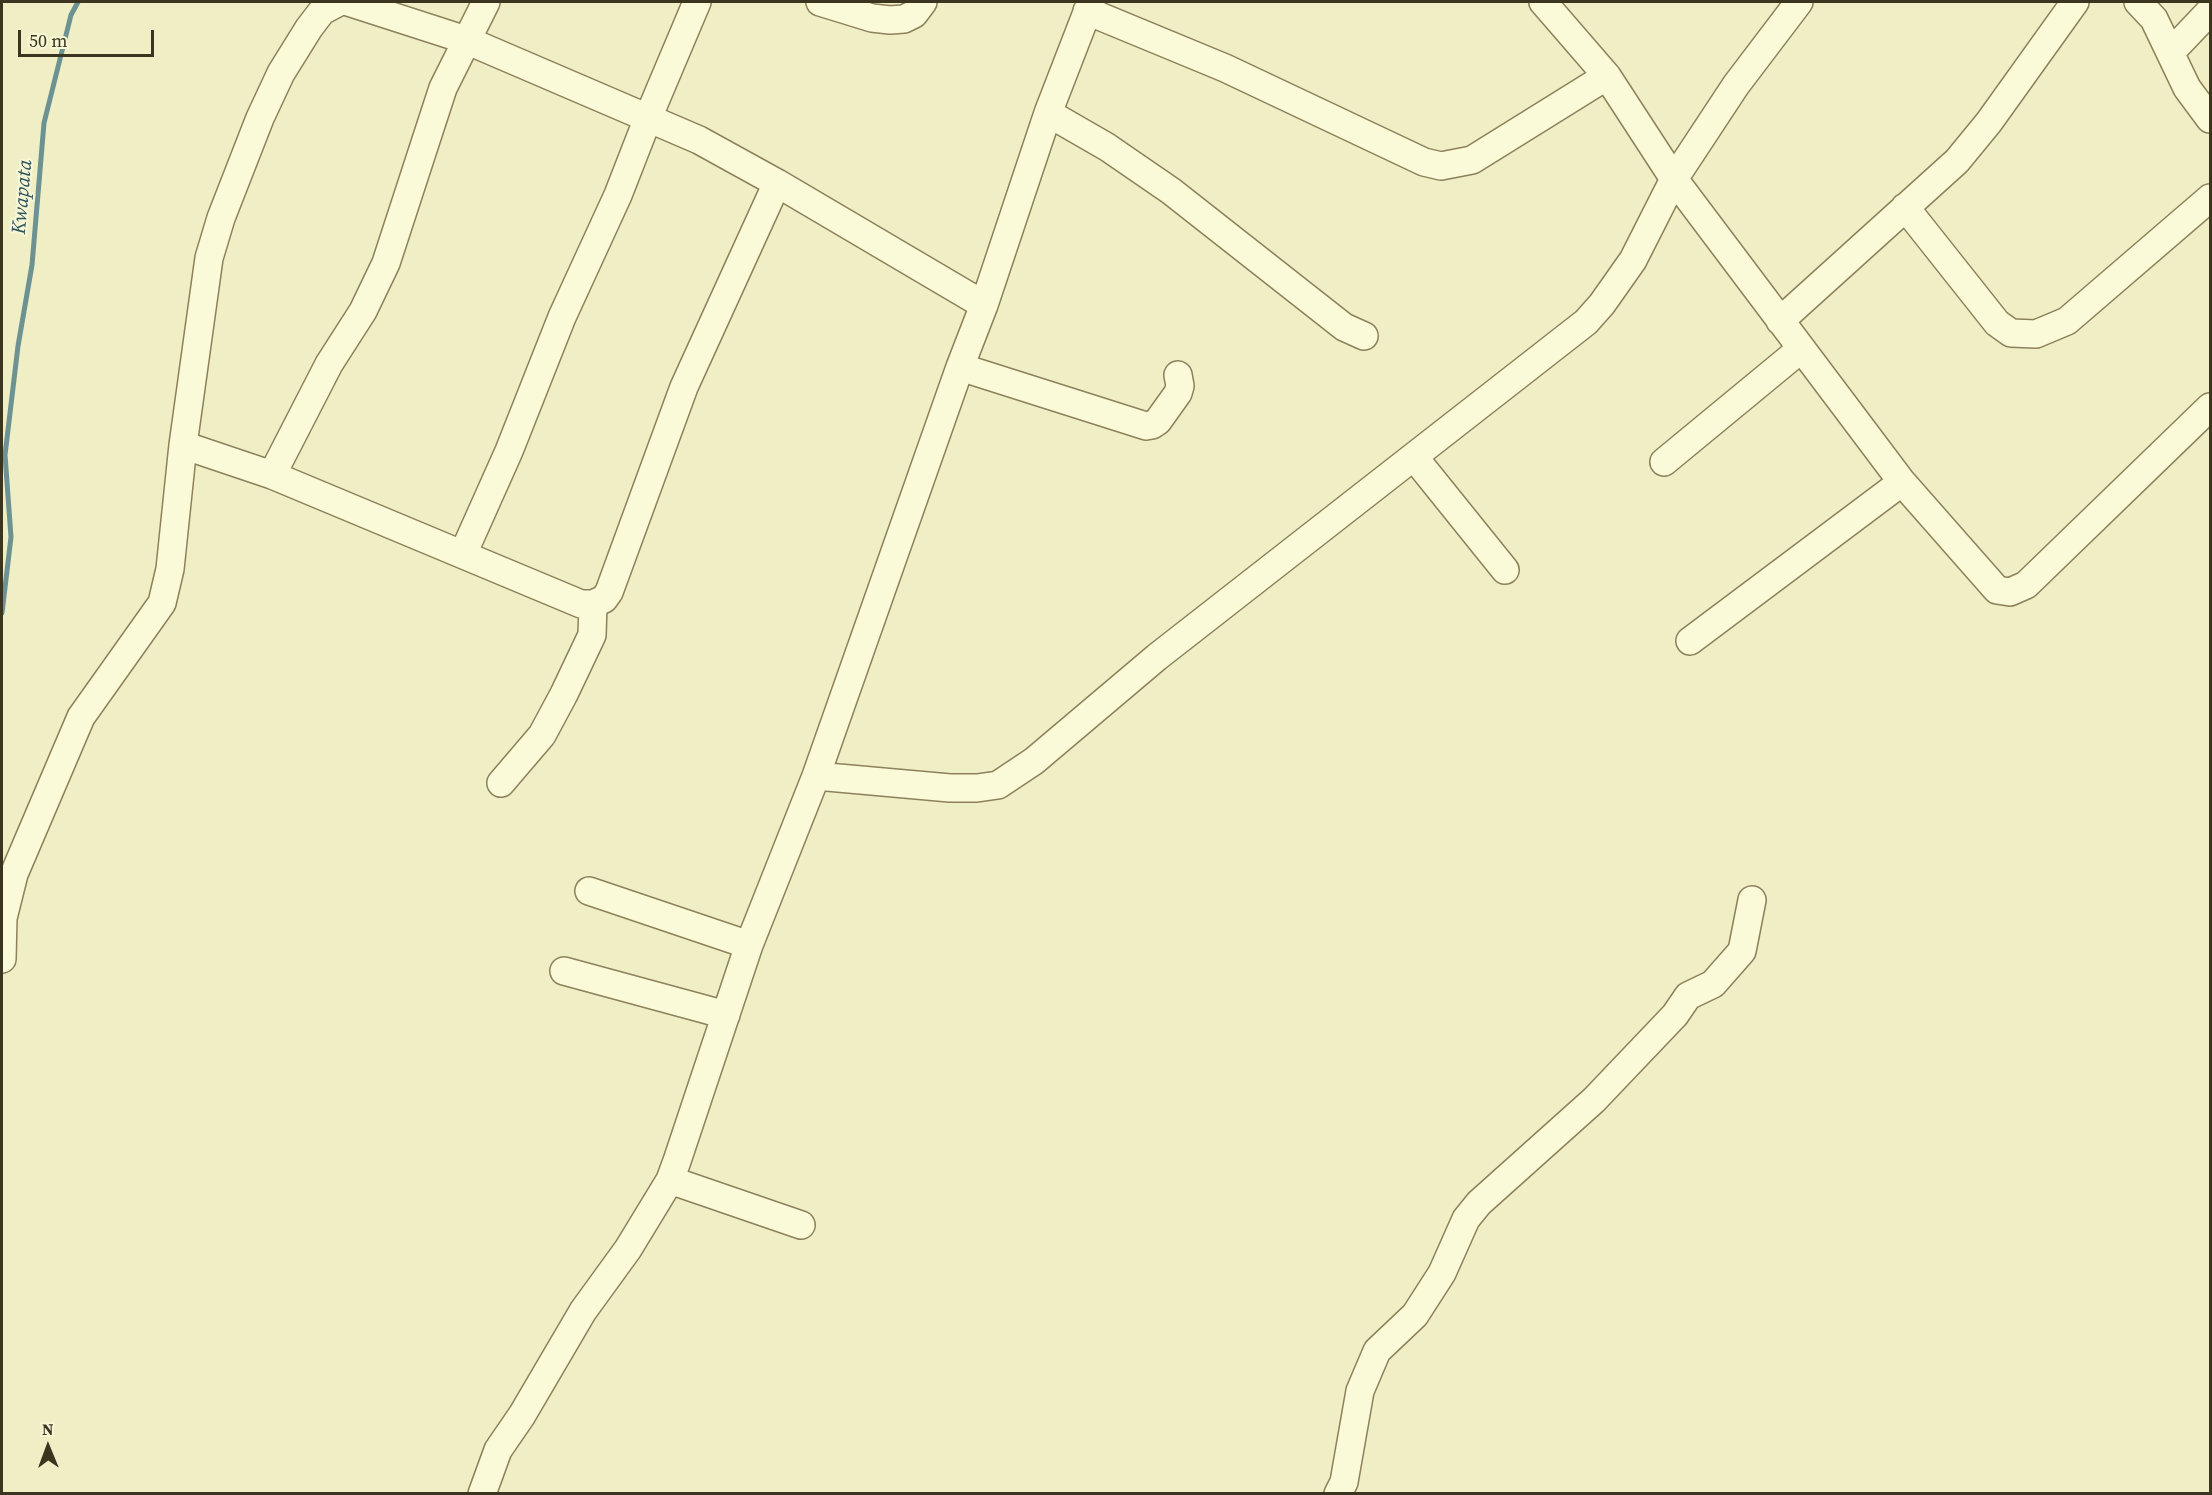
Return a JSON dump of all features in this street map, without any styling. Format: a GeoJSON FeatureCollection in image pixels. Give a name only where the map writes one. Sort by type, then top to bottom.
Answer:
{"type":"FeatureCollection","features":[{"type":"Feature","properties":{"kind":"street"},"geometry":{"type":"LineString","coordinates":[[2,959],[3,918],[14,874],[81,717],[162,603],[170,568],[183,445],[209,258],[221,218],[260,118],[281,73],[322,11],[339,2]]}},
{"type":"Feature","properties":{"kind":"street"},"geometry":{"type":"LineString","coordinates":[[348,2],[466,40],[699,140],[777,183],[984,305]]}},
{"type":"Feature","properties":{"kind":"street"},"geometry":{"type":"LineString","coordinates":[[272,475],[329,364],[363,311],[386,263],[443,88],[486,2]]}},
{"type":"Feature","properties":{"kind":"street"},"geometry":{"type":"LineString","coordinates":[[463,554],[509,451],[562,317],[618,195],[697,2]]}},
{"type":"Feature","properties":{"kind":"street"},"geometry":{"type":"LineString","coordinates":[[820,2],[872,18],[890,20],[904,19],[914,14],[923,2]]}},
{"type":"Feature","properties":{"kind":"street"},"geometry":{"type":"LineString","coordinates":[[1543,2],[1606,76],[1674,179],[1902,482],[1997,590],[2010,592],[2026,585],[2211,407]]}},
{"type":"Feature","properties":{"kind":"street"},"geometry":{"type":"LineString","coordinates":[[816,776],[950,788],[977,788],[998,785],[1034,761],[1157,657],[1586,322],[1602,304],[1633,260],[1674,179],[1736,85],[1799,2]]}},
{"type":"Feature","properties":{"kind":"street"},"geometry":{"type":"LineString","coordinates":[[1780,321],[1957,161],[1989,122],[2075,2]]}},
{"type":"Feature","properties":{"kind":"street"},"geometry":{"type":"LineString","coordinates":[[2138,2],[2154,19],[2187,88],[2211,119]]}},
{"type":"Feature","properties":{"kind":"street"},"geometry":{"type":"LineString","coordinates":[[482,1494],[498,1450],[522,1415],[583,1311],[628,1250],[670,1180],[749,945],[816,776],[984,305],[1048,113],[1089,6],[1424,162],[1441,166],[1472,160],[1606,76]]}},
{"type":"Feature","properties":{"kind":"street"},"geometry":{"type":"LineString","coordinates":[[2170,52],[2211,11]]}},
{"type":"Feature","properties":{"kind":"street"},"geometry":{"type":"LineString","coordinates":[[1048,113],[1107,147],[1162,185],[1344,327],[1364,336]]}},
{"type":"Feature","properties":{"kind":"street"},"geometry":{"type":"LineString","coordinates":[[183,445],[272,475],[581,604],[592,604],[604,599],[609,592],[684,387],[777,183]]}},
{"type":"Feature","properties":{"kind":"street"},"geometry":{"type":"LineString","coordinates":[[1905,207],[1997,323],[2011,333],[2036,334],[2067,321],[2211,198]]}},
{"type":"Feature","properties":{"kind":"street"},"geometry":{"type":"LineString","coordinates":[[1664,462],[1801,349]]}},
{"type":"Feature","properties":{"kind":"street"},"geometry":{"type":"LineString","coordinates":[[960,367],[1146,426],[1158,421],[1178,393],[1180,386],[1178,375]]}},
{"type":"Feature","properties":{"kind":"street"},"geometry":{"type":"LineString","coordinates":[[1414,458],[1505,570]]}},
{"type":"Feature","properties":{"kind":"street"},"geometry":{"type":"LineString","coordinates":[[1690,641],[1902,482]]}},
{"type":"Feature","properties":{"kind":"street"},"geometry":{"type":"LineString","coordinates":[[501,783],[542,735],[564,694],[592,635],[592,604]]}},
{"type":"Feature","properties":{"kind":"street"},"geometry":{"type":"LineString","coordinates":[[589,891],[749,945]]}},
{"type":"Feature","properties":{"kind":"street"},"geometry":{"type":"LineString","coordinates":[[1338,1494],[1344,1482],[1360,1391],[1377,1351],[1415,1315],[1442,1273],[1466,1220],[1479,1203],[1594,1100],[1675,1015],[1688,996],[1713,984],[1742,951],[1752,900]]}},
{"type":"Feature","properties":{"kind":"street"},"geometry":{"type":"LineString","coordinates":[[564,971],[726,1015]]}},
{"type":"Feature","properties":{"kind":"street"},"geometry":{"type":"LineString","coordinates":[[670,1180],[801,1225]]}},
{"type":"Feature","properties":{"kind":"waterway","name":"Kwapata"},"geometry":{"type":"LineString","coordinates":[[2,613],[11,537],[5,455],[18,346],[32,265],[44,123],[71,15],[78,2]]}}]}
